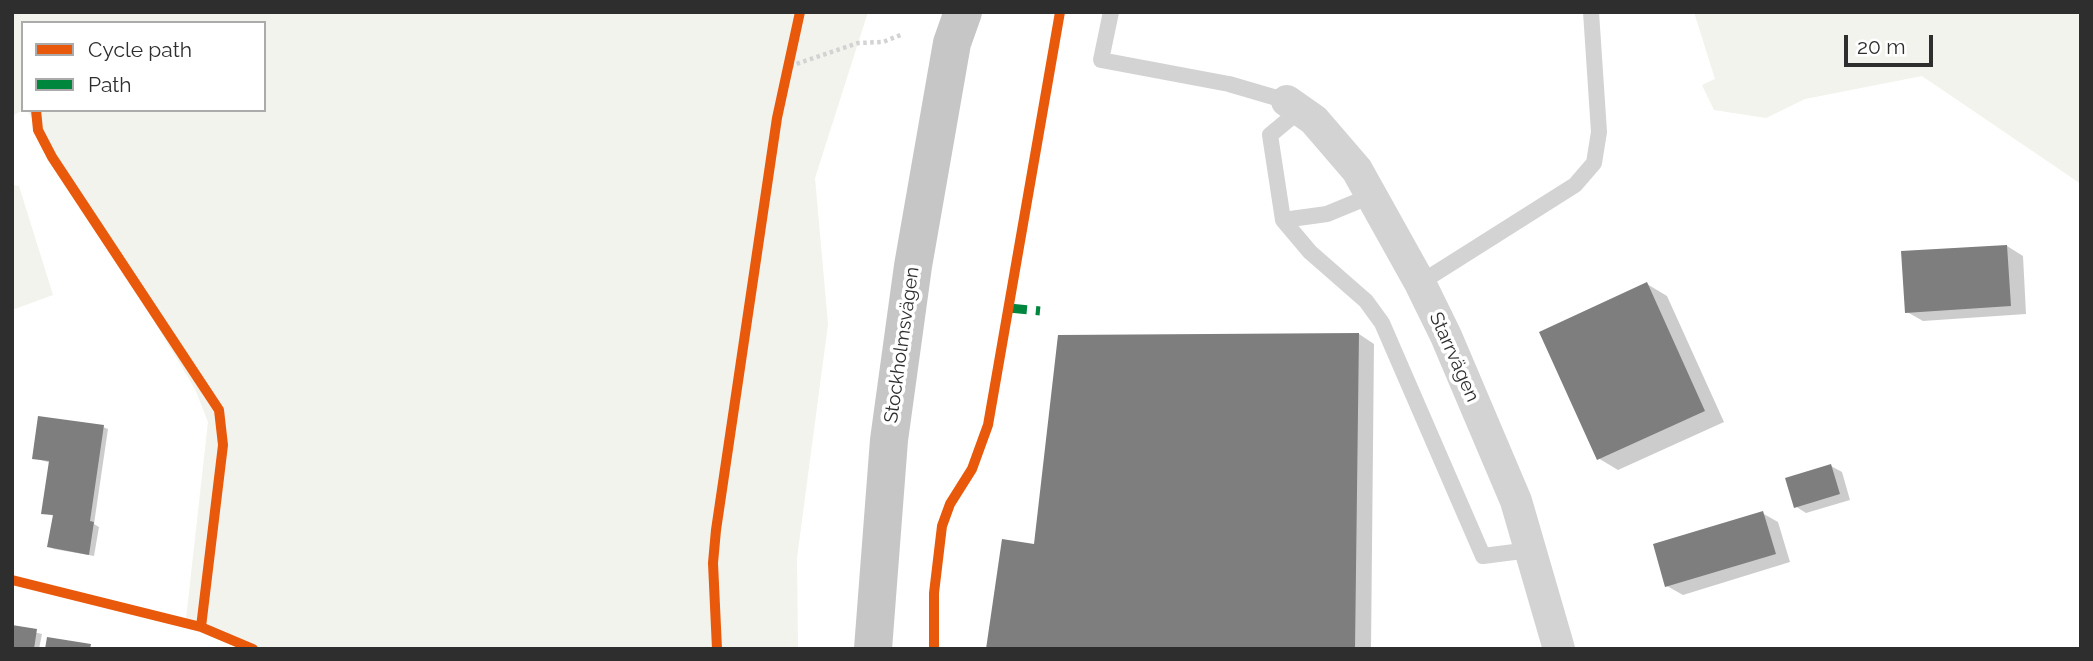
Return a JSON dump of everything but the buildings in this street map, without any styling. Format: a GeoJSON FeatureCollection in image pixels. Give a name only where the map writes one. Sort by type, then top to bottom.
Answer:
{"type":"FeatureCollection","features":[{"type":"Feature","properties":{"kind":"main road","name":"Stockholmsvägen"},"geometry":{"type":"LineString","coordinates":[[873,649],[888,440],[913,266],[956,23]]}},
{"type":"Feature","properties":{"kind":"street","name":"Starrvägen"},"geometry":{"type":"LineString","coordinates":[[1293,105],[1314,120],[1340,146],[1373,195],[1446,336],[1516,501],[1559,649]]}},
{"type":"Feature","properties":{"kind":"lane"},"geometry":{"type":"LineString","coordinates":[[1111,12],[1101,60],[1202,79],[1293,105],[1270,135],[1283,220],[1310,252],[1366,301],[1382,323],[1483,556],[1530,550]]}},
{"type":"Feature","properties":{"kind":"lane"},"geometry":{"type":"LineString","coordinates":[[1420,283],[1575,186],[1594,163],[1599,132],[1591,12]]}},
{"type":"Feature","properties":{"kind":"lane"},"geometry":{"type":"LineString","coordinates":[[1283,220],[1327,214],[1373,195]]}},
{"type":"Feature","properties":{"kind":"path"},"geometry":{"type":"LineString","coordinates":[[790,66],[858,43],[883,41],[903,34]]}},
{"type":"Feature","properties":{"kind":"path"},"geometry":{"type":"LineString","coordinates":[[787,79],[793,53]]}},
{"type":"Feature","properties":{"kind":"shaded area"},"geometry":{"type":"Polygon","coordinates":[[[12,12],[868,12],[815,178],[828,324],[797,558],[798,649],[259,649],[186,619],[208,422],[195,389],[28,112],[266,112],[266,21],[21,21],[21,111],[12,116],[12,12]]]}},
{"type":"Feature","properties":{"kind":"shaded area"},"geometry":{"type":"Polygon","coordinates":[[[1694,12],[2081,12],[2081,184],[1922,76],[1805,99],[1766,118],[1714,110],[1702,85],[1715,79],[1694,12]]]}},
{"type":"Feature","properties":{"kind":"shaded area"},"geometry":{"type":"Polygon","coordinates":[[[12,185],[19,186],[53,295],[12,310],[12,185]]]}},
{"type":"Feature","properties":{"kind":"marked path"},"geometry":{"type":"LineString","coordinates":[[1009,308],[1040,311]]}},
{"type":"Feature","properties":{"kind":"cycle path"},"geometry":{"type":"LineString","coordinates":[[717,649],[713,563],[716,530],[777,118],[800,12]]}},
{"type":"Feature","properties":{"kind":"cycle path"},"geometry":{"type":"LineString","coordinates":[[934,649],[934,593],[942,526],[950,504],[972,469],[988,425],[1060,12]]}},
{"type":"Feature","properties":{"kind":"cycle path"},"geometry":{"type":"LineString","coordinates":[[36,112],[38,130],[52,157],[219,410],[223,445],[201,627]]}},
{"type":"Feature","properties":{"kind":"cycle path"},"geometry":{"type":"LineString","coordinates":[[12,580],[201,627],[253,649]]}}]}
